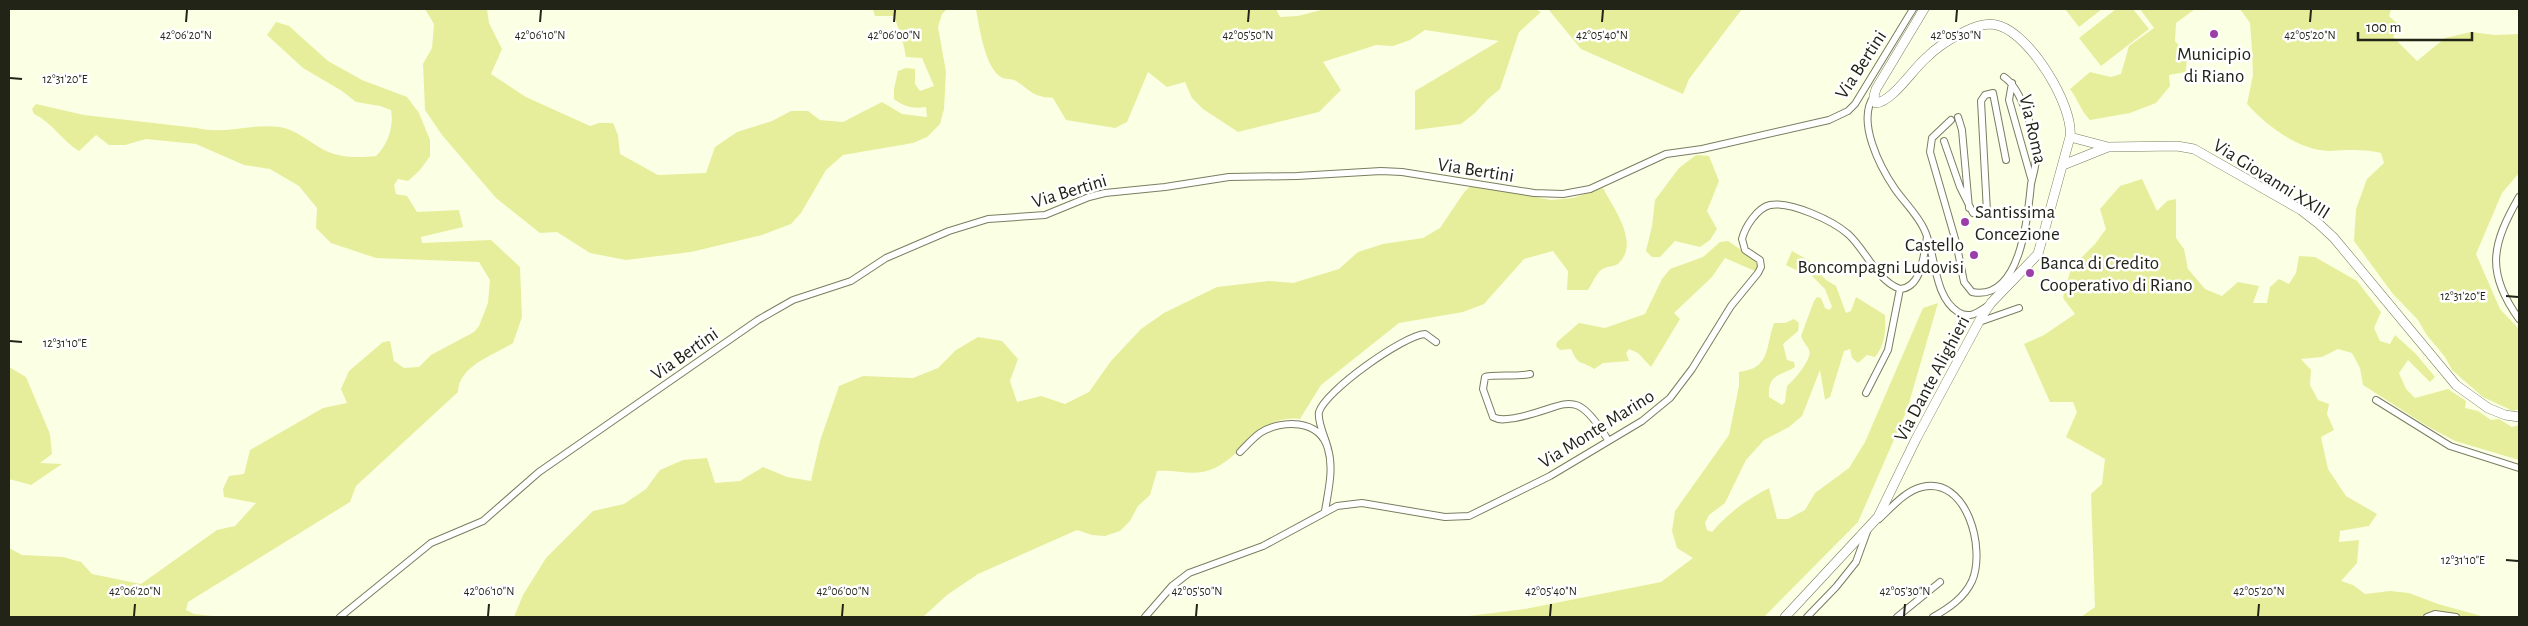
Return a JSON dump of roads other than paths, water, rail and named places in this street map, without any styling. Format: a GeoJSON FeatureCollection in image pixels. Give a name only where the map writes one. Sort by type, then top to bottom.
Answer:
{"type":"FeatureCollection","features":[{"type":"Feature","properties":{"kind":"main road"},"geometry":{"type":"LineString","coordinates":[[1924,9],[1889,65],[1874,96],[1876,103],[1886,99],[1927,56],[1958,35],[1979,26],[1995,24],[2013,33],[2047,72],[2066,110],[2070,124],[2070,137]]}},
{"type":"Feature","properties":{"kind":"main road","name":"Via Giovanni XXIII"},"geometry":{"type":"LineString","coordinates":[[2070,137],[2108,147],[2177,146],[2194,150],[2301,210],[2334,238],[2464,392],[2496,412],[2519,417]]}},
{"type":"Feature","properties":{"kind":"main road","name":"Via Dante Alighieri"},"geometry":{"type":"LineString","coordinates":[[1786,617],[1868,530],[1887,501],[1916,439],[1979,322],[2007,282],[2040,251],[2070,137]]}},
{"type":"Feature","properties":{"kind":"main road","name":"Via Giovanni XXIII"},"geometry":{"type":"LineString","coordinates":[[2063,165],[2108,147]]}},
{"type":"Feature","properties":{"kind":"street","name":"Via Bertini"},"geometry":{"type":"LineString","coordinates":[[340,617],[431,543],[483,521],[529,480],[758,320],[799,297],[857,278],[886,258],[942,233],[983,220],[1045,216],[1089,197],[1105,193],[1237,176],[1297,176],[1388,171],[1534,193],[1578,192],[1666,154],[1702,149],[1829,120],[1844,114],[1857,101],[1913,9]]}},
{"type":"Feature","properties":{"kind":"street"},"geometry":{"type":"LineString","coordinates":[[1951,120],[1932,138],[1930,152],[1956,242],[1964,282],[1968,289],[1976,293],[1992,291],[2007,282],[2024,235],[2035,150],[2024,107],[2012,83],[2004,77]]}},
{"type":"Feature","properties":{"kind":"street","name":"Via Roma"},"geometry":{"type":"LineString","coordinates":[[2012,83],[2009,100],[2032,181]]}},
{"type":"Feature","properties":{"kind":"street"},"geometry":{"type":"LineString","coordinates":[[1987,212],[1982,97],[1993,93],[2006,160]]}},
{"type":"Feature","properties":{"kind":"street"},"geometry":{"type":"LineString","coordinates":[[1874,96],[1870,104],[1868,120],[1877,156],[1890,181],[1917,217],[1927,237],[1942,287],[1954,308],[1961,314],[1970,316],[1991,303]]}},
{"type":"Feature","properties":{"kind":"street"},"geometry":{"type":"LineString","coordinates":[[1944,141],[1971,210],[1962,130],[1958,117]]}},
{"type":"Feature","properties":{"kind":"street"},"geometry":{"type":"LineString","coordinates":[[2519,197],[2503,228],[2495,255],[2497,273],[2519,319]]}},
{"type":"Feature","properties":{"kind":"street","name":"Via Monte Marino"},"geometry":{"type":"LineString","coordinates":[[1145,617],[1172,586],[1189,573],[1263,546],[1325,512],[1344,504],[1357,502],[1445,516],[1473,515],[1550,476],[1647,418],[1670,398],[1692,369],[1731,306],[1758,274],[1761,266],[1760,260],[1745,250],[1742,239],[1755,216],[1767,206],[1792,207],[1842,229],[1852,238],[1885,279],[1900,289]]}},
{"type":"Feature","properties":{"kind":"street"},"geometry":{"type":"LineString","coordinates":[[1866,393],[1888,350],[1900,289],[1907,288],[1916,280],[1927,237]]}},
{"type":"Feature","properties":{"kind":"street"},"geometry":{"type":"LineString","coordinates":[[1979,322],[2019,308]]}},
{"type":"Feature","properties":{"kind":"street"},"geometry":{"type":"LineString","coordinates":[[1325,512],[1330,471],[1328,449],[1319,414],[1322,406],[1360,371],[1408,338],[1425,334],[1436,342]]}},
{"type":"Feature","properties":{"kind":"street"},"geometry":{"type":"LineString","coordinates":[[1530,374],[1516,377],[1490,375],[1485,378],[1483,389],[1493,417],[1500,420],[1515,418],[1558,404],[1575,404],[1587,410],[1608,440]]}},
{"type":"Feature","properties":{"kind":"street"},"geometry":{"type":"LineString","coordinates":[[2376,400],[2446,444],[2519,468]]}},
{"type":"Feature","properties":{"kind":"street"},"geometry":{"type":"LineString","coordinates":[[1240,452],[1265,431],[1293,424],[1314,430],[1322,437],[1328,449]]}},
{"type":"Feature","properties":{"kind":"street"},"geometry":{"type":"LineString","coordinates":[[1807,617],[1836,587],[1856,562],[1868,530],[1900,500],[1919,488],[1940,487],[1959,502],[1972,525],[1978,549],[1972,580],[1961,598],[1933,617]]}},
{"type":"Feature","properties":{"kind":"street"},"geometry":{"type":"LineString","coordinates":[[1897,617],[1940,582]]}},
{"type":"Feature","properties":{"kind":"street"},"geometry":{"type":"LineString","coordinates":[[2427,617],[2435,614],[2456,617]]}},
{"type":"Feature","properties":{"kind":"place","name":"Municipio di Riano"},"geometry":{"type":"Point","coordinates":[2214,34]}},
{"type":"Feature","properties":{"kind":"place","name":"Santissima Concezione"},"geometry":{"type":"Point","coordinates":[1965,222]}},
{"type":"Feature","properties":{"kind":"place","name":"Castello Boncompagni Ludovisi"},"geometry":{"type":"Point","coordinates":[1974,255]}},
{"type":"Feature","properties":{"kind":"place","name":"Banca di Credito Cooperativo di Riano"},"geometry":{"type":"Point","coordinates":[2030,273]}}]}
